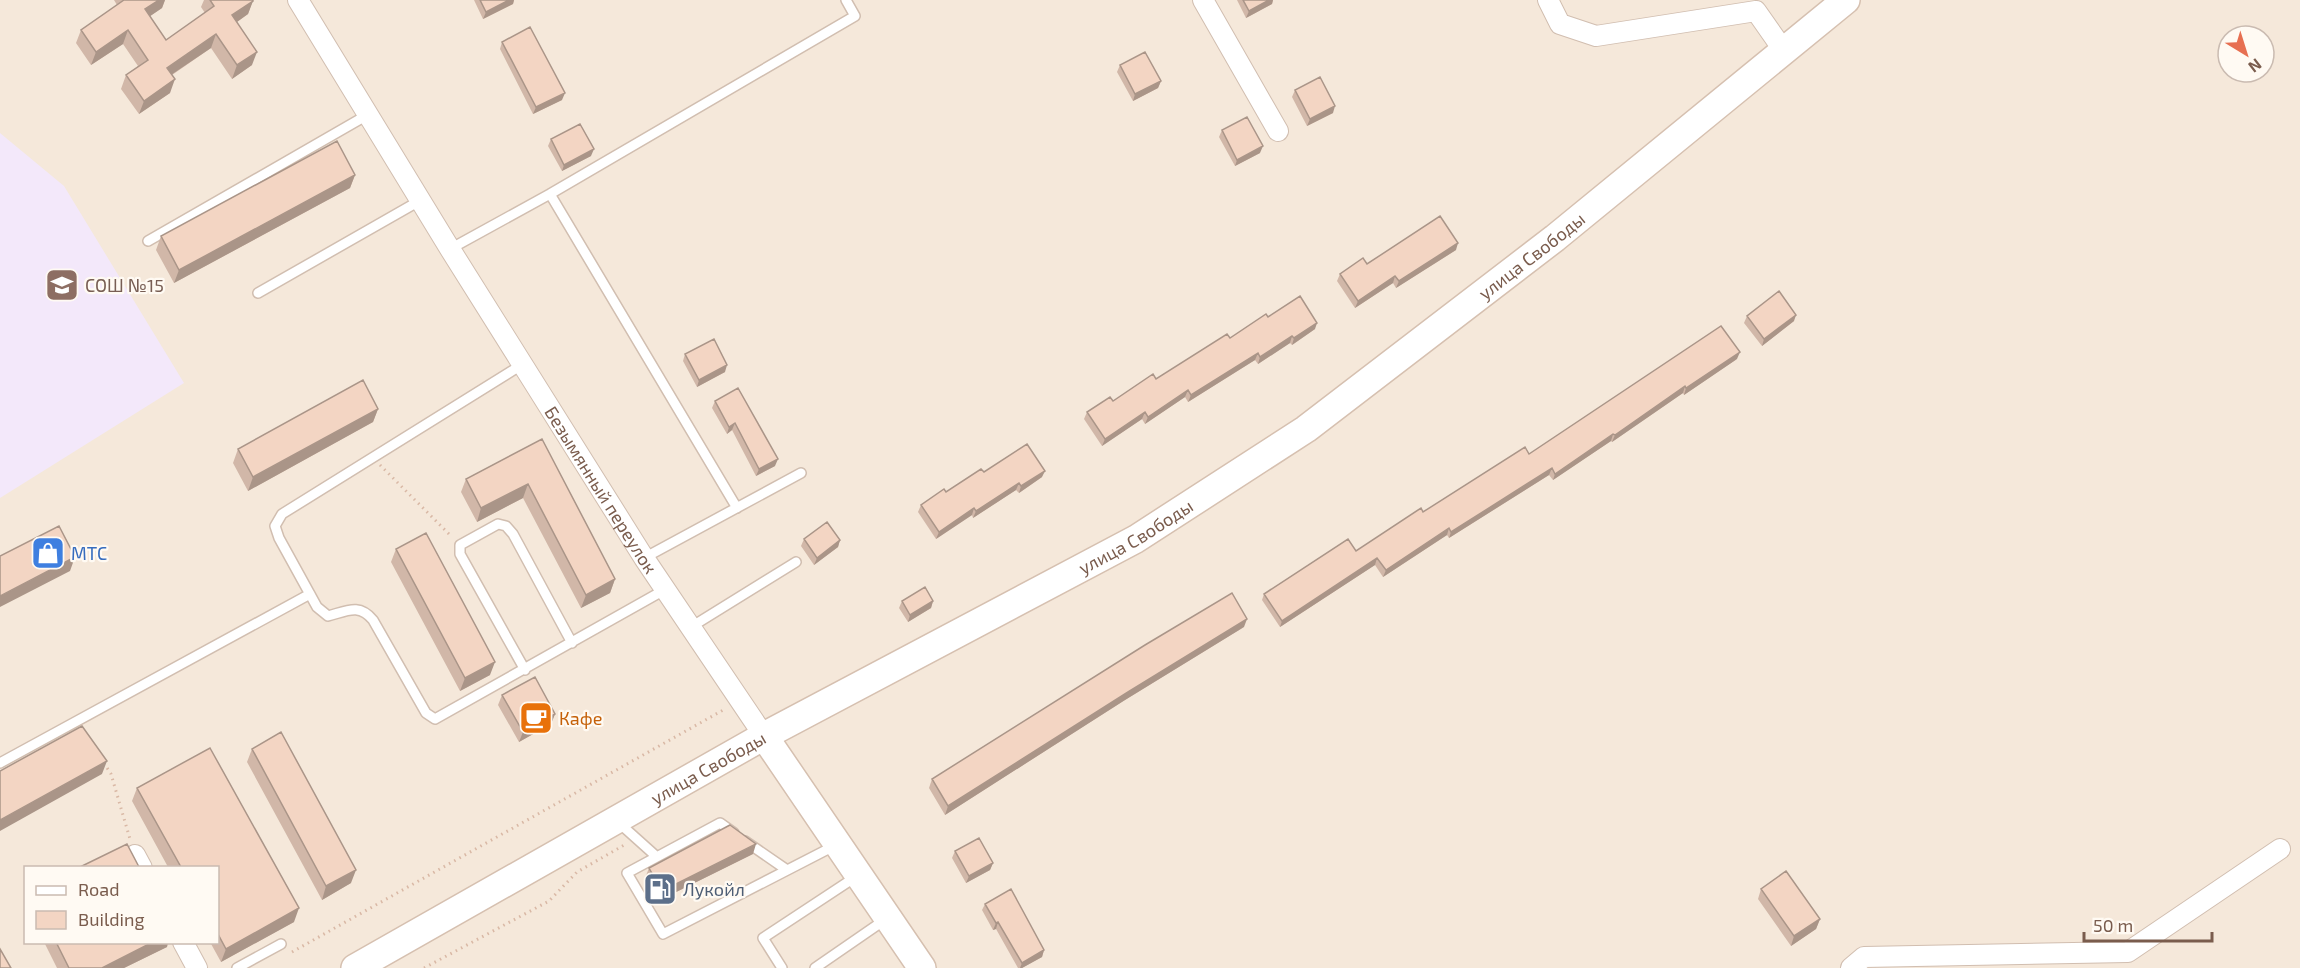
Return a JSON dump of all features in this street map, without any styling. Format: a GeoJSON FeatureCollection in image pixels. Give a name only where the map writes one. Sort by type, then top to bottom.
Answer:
{"type":"FeatureCollection","features":[{"type":"Feature","properties":{"kind":"main road","name":"улица Свободы"},"geometry":{"type":"LineString","coordinates":[[355,968],[626,829],[764,736],[1136,539],[1306,429],[1555,238],[1846,0]]}},
{"type":"Feature","properties":{"kind":"main road","name":"Безымянный переулок"},"geometry":{"type":"LineString","coordinates":[[764,736],[922,968]]}},
{"type":"Feature","properties":{"kind":"street","name":"Безымянный переулок"},"geometry":{"type":"LineString","coordinates":[[298,0],[450,249],[644,558],[764,736]]}},
{"type":"Feature","properties":{"kind":"street"},"geometry":{"type":"LineString","coordinates":[[1203,0],[1278,130]]}},
{"type":"Feature","properties":{"kind":"street"},"geometry":{"type":"LineString","coordinates":[[1548,0],[1560,24],[1596,36],[1756,12],[1784,51]]}},
{"type":"Feature","properties":{"kind":"street"},"geometry":{"type":"LineString","coordinates":[[1851,968],[1864,957],[2128,952],[2280,849]]}},
{"type":"Feature","properties":{"kind":"street"},"geometry":{"type":"LineString","coordinates":[[184,944],[197,968]]}},
{"type":"Feature","properties":{"kind":"lane"},"geometry":{"type":"LineString","coordinates":[[450,249],[550,194],[855,16],[846,0]]}},
{"type":"Feature","properties":{"kind":"lane"},"geometry":{"type":"LineString","coordinates":[[148,242],[369,114]]}},
{"type":"Feature","properties":{"kind":"lane"},"geometry":{"type":"LineString","coordinates":[[550,194],[737,508]]}},
{"type":"Feature","properties":{"kind":"lane"},"geometry":{"type":"LineString","coordinates":[[258,293],[421,200]]}},
{"type":"Feature","properties":{"kind":"lane"},"geometry":{"type":"LineString","coordinates":[[523,364],[282,514],[275,526],[279,538],[317,607],[328,616],[357,609],[366,611],[426,713],[435,719],[666,589]]}},
{"type":"Feature","properties":{"kind":"lane"},"geometry":{"type":"LineString","coordinates":[[644,558],[801,473]]}},
{"type":"Feature","properties":{"kind":"lane"},"geometry":{"type":"LineString","coordinates":[[525,670],[460,554],[460,545],[498,524],[506,526],[513,534],[572,643]]}},
{"type":"Feature","properties":{"kind":"lane"},"geometry":{"type":"LineString","coordinates":[[691,627],[796,562]]}},
{"type":"Feature","properties":{"kind":"lane"},"geometry":{"type":"LineString","coordinates":[[0,763],[310,594]]}},
{"type":"Feature","properties":{"kind":"lane"},"geometry":{"type":"LineString","coordinates":[[787,870],[720,823],[627,873],[663,934],[838,844]]}},
{"type":"Feature","properties":{"kind":"lane"},"geometry":{"type":"LineString","coordinates":[[626,829],[657,857]]}},
{"type":"Feature","properties":{"kind":"lane"},"geometry":{"type":"LineString","coordinates":[[782,968],[763,938],[859,875]]}},
{"type":"Feature","properties":{"kind":"lane"},"geometry":{"type":"LineString","coordinates":[[815,968],[888,918]]}},
{"type":"Feature","properties":{"kind":"lane"},"geometry":{"type":"LineString","coordinates":[[237,968],[281,944]]}},
{"type":"Feature","properties":{"kind":"path"},"geometry":{"type":"LineString","coordinates":[[372,457],[460,545]]}},
{"type":"Feature","properties":{"kind":"path"},"geometry":{"type":"LineString","coordinates":[[283,956],[740,700]]}},
{"type":"Feature","properties":{"kind":"path"},"geometry":{"type":"LineString","coordinates":[[100,756],[111,774],[138,861]]}},
{"type":"Feature","properties":{"kind":"path"},"geometry":{"type":"LineString","coordinates":[[424,968],[549,901],[577,872],[626,829]]}},
{"type":"Feature","properties":{"kind":"shaded area"},"geometry":{"type":"Polygon","coordinates":[[[0,0],[2300,0],[2300,968],[0,968],[0,0]]]}},
{"type":"Feature","properties":{"kind":"shaded area","name":"СОШ №15"},"geometry":{"type":"Polygon","coordinates":[[[0,133],[64,186],[184,383],[0,498],[0,133]]]}},
{"type":"Feature","properties":{"kind":"building"},"geometry":{"type":"Polygon","coordinates":[[[124,0],[159,0],[145,9],[166,40],[214,6],[210,0],[253,0],[232,15],[257,52],[237,65],[216,34],[167,68],[175,79],[144,101],[126,75],[148,60],[128,30],[96,52],[81,30],[124,0]]]}},
{"type":"Feature","properties":{"kind":"building"},"geometry":{"type":"Polygon","coordinates":[[[480,0],[509,0],[486,12],[480,0]]]}},
{"type":"Feature","properties":{"kind":"building"},"geometry":{"type":"Polygon","coordinates":[[[1243,0],[1269,0],[1249,11],[1243,0]]]}},
{"type":"Feature","properties":{"kind":"building"},"geometry":{"type":"Polygon","coordinates":[[[530,27],[565,93],[536,107],[502,42],[530,27]]]}},
{"type":"Feature","properties":{"kind":"building"},"geometry":{"type":"Polygon","coordinates":[[[1145,52],[1161,81],[1135,94],[1120,65],[1145,52]]]}},
{"type":"Feature","properties":{"kind":"building"},"geometry":{"type":"Polygon","coordinates":[[[1320,77],[1335,106],[1310,119],[1295,90],[1320,77]]]}},
{"type":"Feature","properties":{"kind":"building"},"geometry":{"type":"Polygon","coordinates":[[[1247,117],[1263,146],[1237,160],[1222,130],[1247,117]]]}},
{"type":"Feature","properties":{"kind":"building"},"geometry":{"type":"Polygon","coordinates":[[[580,124],[594,149],[564,165],[551,139],[580,124]]]}},
{"type":"Feature","properties":{"kind":"building"},"geometry":{"type":"Polygon","coordinates":[[[337,141],[355,175],[179,270],[161,236],[337,141]]]}},
{"type":"Feature","properties":{"kind":"building"},"geometry":{"type":"Polygon","coordinates":[[[1440,216],[1458,243],[1399,281],[1395,276],[1358,301],[1340,274],[1363,258],[1367,264],[1440,216]]]}},
{"type":"Feature","properties":{"kind":"building"},"geometry":{"type":"Polygon","coordinates":[[[1779,291],[1796,315],[1764,339],[1747,316],[1779,291]]]}},
{"type":"Feature","properties":{"kind":"building"},"geometry":{"type":"Polygon","coordinates":[[[1300,296],[1317,323],[1260,357],[1258,353],[1191,395],[1188,390],[1148,417],[1145,412],[1105,439],[1087,412],[1110,397],[1113,401],[1153,374],[1156,379],[1227,334],[1230,338],[1266,314],[1268,317],[1300,296]]]}},
{"type":"Feature","properties":{"kind":"building"},"geometry":{"type":"Polygon","coordinates":[[[1721,326],[1740,352],[1686,388],[1685,386],[1555,474],[1552,468],[1451,532],[1449,528],[1386,570],[1377,558],[1282,621],[1264,594],[1348,539],[1356,551],[1421,508],[1423,512],[1525,447],[1529,454],[1721,326]]]}},
{"type":"Feature","properties":{"kind":"building"},"geometry":{"type":"Polygon","coordinates":[[[714,339],[727,365],[699,380],[685,354],[714,339]]]}},
{"type":"Feature","properties":{"kind":"building"},"geometry":{"type":"Polygon","coordinates":[[[363,380],[378,409],[253,477],[238,449],[363,380]]]}},
{"type":"Feature","properties":{"kind":"building"},"geometry":{"type":"Polygon","coordinates":[[[738,388],[778,459],[759,469],[735,423],[729,427],[715,401],[738,388]]]}},
{"type":"Feature","properties":{"kind":"building"},"geometry":{"type":"Polygon","coordinates":[[[542,439],[615,579],[586,595],[528,484],[481,508],[466,479],[542,439]]]}},
{"type":"Feature","properties":{"kind":"building"},"geometry":{"type":"Polygon","coordinates":[[[1027,444],[1045,471],[1021,486],[1019,483],[976,511],[974,508],[939,532],[921,505],[944,489],[946,492],[981,469],[984,472],[1027,444]]]}},
{"type":"Feature","properties":{"kind":"building"},"geometry":{"type":"Polygon","coordinates":[[[827,522],[840,540],[817,558],[804,539],[827,522]]]}},
{"type":"Feature","properties":{"kind":"building"},"geometry":{"type":"Polygon","coordinates":[[[59,526],[75,557],[0,596],[0,556],[59,526]]]}},
{"type":"Feature","properties":{"kind":"building"},"geometry":{"type":"Polygon","coordinates":[[[426,533],[495,662],[465,678],[396,549],[426,533]]]}},
{"type":"Feature","properties":{"kind":"building"},"geometry":{"type":"Polygon","coordinates":[[[925,587],[933,601],[910,615],[902,601],[925,587]]]}},
{"type":"Feature","properties":{"kind":"building"},"geometry":{"type":"Polygon","coordinates":[[[1232,593],[1247,619],[948,806],[932,779],[1232,593]]]}},
{"type":"Feature","properties":{"kind":"building"},"geometry":{"type":"Polygon","coordinates":[[[535,677],[555,714],[523,732],[502,695],[535,677]]]}},
{"type":"Feature","properties":{"kind":"building"},"geometry":{"type":"Polygon","coordinates":[[[82,726],[107,761],[0,820],[0,771],[82,726]]]}},
{"type":"Feature","properties":{"kind":"building"},"geometry":{"type":"Polygon","coordinates":[[[281,732],[356,870],[326,886],[252,749],[281,732]]]}},
{"type":"Feature","properties":{"kind":"building"},"geometry":{"type":"Polygon","coordinates":[[[210,748],[299,908],[226,949],[219,936],[219,866],[180,866],[137,788],[210,748]]]}},
{"type":"Feature","properties":{"kind":"building"},"geometry":{"type":"Polygon","coordinates":[[[730,825],[756,844],[662,891],[649,868],[730,825]]]}},
{"type":"Feature","properties":{"kind":"building"},"geometry":{"type":"Polygon","coordinates":[[[979,838],[993,863],[969,876],[955,851],[979,838]]]}},
{"type":"Feature","properties":{"kind":"building"},"geometry":{"type":"Polygon","coordinates":[[[127,844],[138,866],[82,866],[127,844]]]}},
{"type":"Feature","properties":{"kind":"building"},"geometry":{"type":"Polygon","coordinates":[[[1786,871],[1820,919],[1794,936],[1761,889],[1786,871]]]}},
{"type":"Feature","properties":{"kind":"building"},"geometry":{"type":"Polygon","coordinates":[[[1011,889],[1044,950],[1022,963],[985,904],[1011,889]]]}},
{"type":"Feature","properties":{"kind":"building"},"geometry":{"type":"Polygon","coordinates":[[[57,944],[149,944],[102,968],[69,968],[57,944]]]}},
{"type":"Feature","properties":{"kind":"building"},"geometry":{"type":"Polygon","coordinates":[[[0,949],[11,968],[0,968],[0,949]]]}},
{"type":"Feature","properties":{"kind":"place","name":"СОШ №15"},"geometry":{"type":"Point","coordinates":[62,285]}},
{"type":"Feature","properties":{"kind":"place","name":"МТС"},"geometry":{"type":"Point","coordinates":[48,553]}},
{"type":"Feature","properties":{"kind":"place","name":"Кафе"},"geometry":{"type":"Point","coordinates":[536,718]}},
{"type":"Feature","properties":{"kind":"place","name":"Лукойл"},"geometry":{"type":"Point","coordinates":[660,889]}}]}
